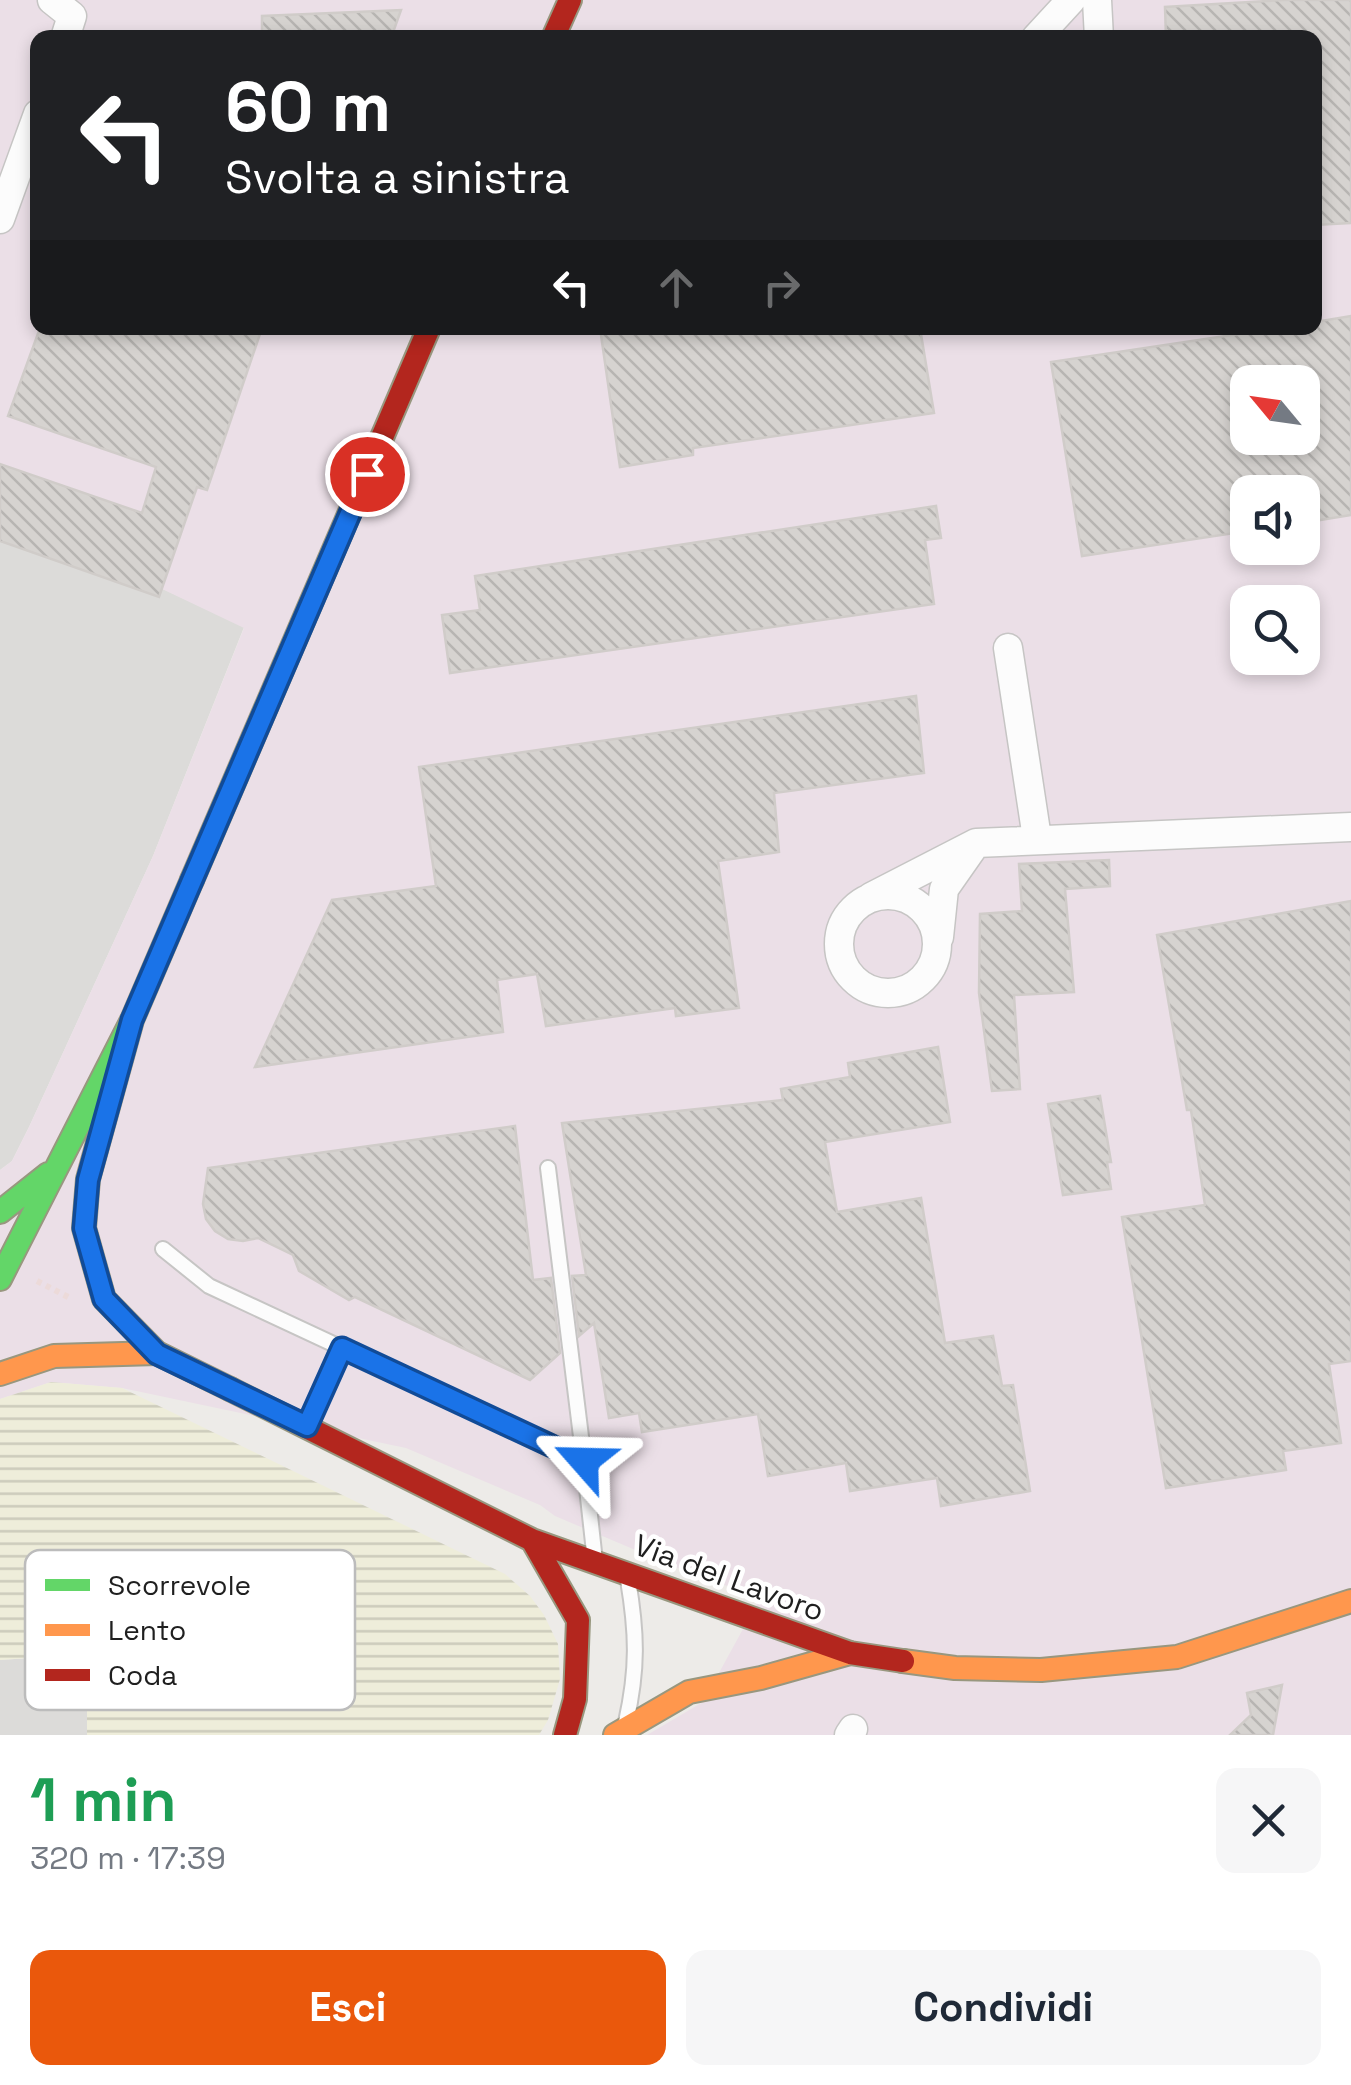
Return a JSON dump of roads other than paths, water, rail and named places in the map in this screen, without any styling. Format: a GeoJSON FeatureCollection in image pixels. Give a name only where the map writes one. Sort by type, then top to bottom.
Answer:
{"type":"FeatureCollection","features":[{"type":"Feature","properties":{"kind":"main road"},"geometry":{"type":"LineString","coordinates":[[557,30],[570,0]]}},
{"type":"Feature","properties":{"kind":"main road"},"geometry":{"type":"LineString","coordinates":[[0,1279],[132,1020],[426,335]]}},
{"type":"Feature","properties":{"kind":"main road"},"geometry":{"type":"LineString","coordinates":[[132,1020],[88,1180],[84,1228],[104,1299],[157,1354]]}},
{"type":"Feature","properties":{"kind":"main road"},"geometry":{"type":"LineString","coordinates":[[0,1212],[54,1170]]}},
{"type":"Feature","properties":{"kind":"main road"},"geometry":{"type":"LineString","coordinates":[[0,1374],[54,1356],[157,1354]]}},
{"type":"Feature","properties":{"kind":"main road","name":"Via del Lavoro"},"geometry":{"type":"LineString","coordinates":[[157,1354],[532,1540],[850,1653],[956,1668],[1041,1670],[1177,1658],[1351,1600]]}},
{"type":"Feature","properties":{"kind":"main road"},"geometry":{"type":"LineString","coordinates":[[532,1540],[578,1620],[575,1699],[565,1735]]}},
{"type":"Feature","properties":{"kind":"main road","name":"Via del Lavoro"},"geometry":{"type":"LineString","coordinates":[[620,1731],[689,1692],[761,1678],[850,1653]]}},
{"type":"Feature","properties":{"kind":"street"},"geometry":{"type":"LineString","coordinates":[[1043,30],[1071,0]]}},
{"type":"Feature","properties":{"kind":"street"},"geometry":{"type":"LineString","coordinates":[[1097,0],[1099,30]]}},
{"type":"Feature","properties":{"kind":"street"},"geometry":{"type":"LineString","coordinates":[[0,219],[30,136]]}},
{"type":"Feature","properties":{"kind":"street"},"geometry":{"type":"LineString","coordinates":[[1008,648],[1037,838]]}},
{"type":"Feature","properties":{"kind":"street"},"geometry":{"type":"LineString","coordinates":[[976,844],[944,889],[938,947],[926,976],[899,992],[868,989],[855,980],[844,968],[839,934],[856,906],[976,844],[1037,838],[1351,827]]}},
{"type":"Feature","properties":{"kind":"street"},"geometry":{"type":"LineString","coordinates":[[871,897],[888,894],[919,905],[936,931],[938,947]]}},
{"type":"Feature","properties":{"kind":"lane"},"geometry":{"type":"LineString","coordinates":[[548,1168],[594,1561]]}},
{"type":"Feature","properties":{"kind":"lane"},"geometry":{"type":"LineString","coordinates":[[163,1249],[209,1286],[584,1461]]}},
{"type":"Feature","properties":{"kind":"lane"},"geometry":{"type":"LineString","coordinates":[[307,1426],[342,1348]]}},
{"type":"Feature","properties":{"kind":"lane"},"geometry":{"type":"LineString","coordinates":[[620,1731],[636,1679],[637,1631],[626,1572]]}}]}
